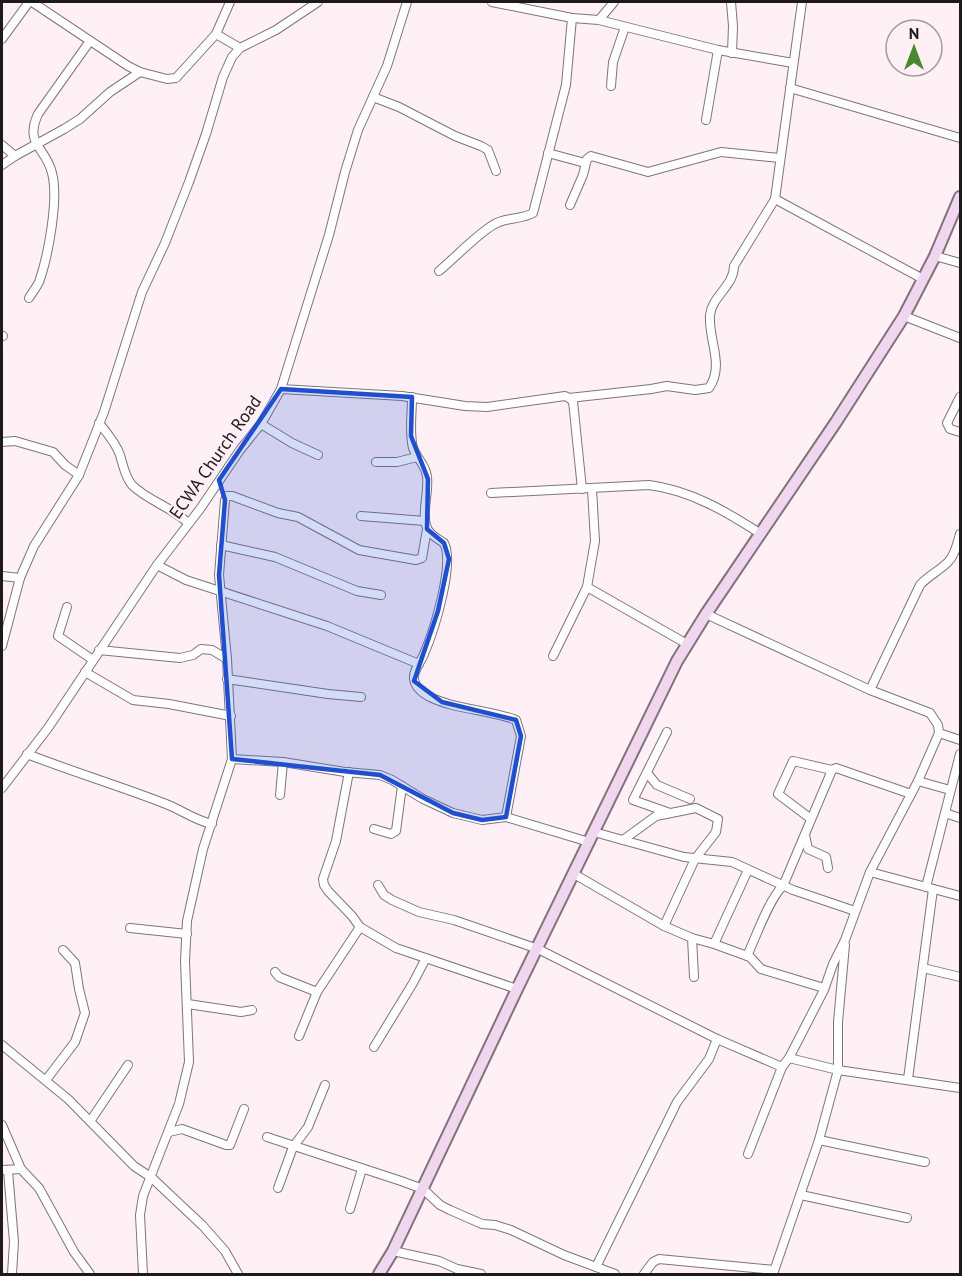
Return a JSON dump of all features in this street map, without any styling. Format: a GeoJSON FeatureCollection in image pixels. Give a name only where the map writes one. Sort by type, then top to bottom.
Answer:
{"type":"FeatureCollection","features":[{"type":"Feature","properties":{"kind":"street"},"geometry":{"type":"LineString","coordinates":[[2,39],[31,2],[140,72],[167,79],[176,78],[216,33],[230,2]]}},
{"type":"Feature","properties":{"kind":"street"},"geometry":{"type":"LineString","coordinates":[[2,646],[20,578],[34,546],[79,475],[99,423],[141,292],[165,243],[232,57],[240,48],[276,30],[318,2]]}},
{"type":"Feature","properties":{"kind":"street","name":"ECWA Church Road"},"geometry":{"type":"LineString","coordinates":[[2,788],[48,728],[156,565],[200,509],[261,424],[281,389],[329,235],[358,130],[387,66],[407,2]]}},
{"type":"Feature","properties":{"kind":"street"},"geometry":{"type":"LineString","coordinates":[[492,2],[572,18],[599,20],[718,50],[793,63]]}},
{"type":"Feature","properties":{"kind":"street"},"geometry":{"type":"LineString","coordinates":[[599,20],[614,2]]}},
{"type":"Feature","properties":{"kind":"street"},"geometry":{"type":"LineString","coordinates":[[731,2],[732,53]]}},
{"type":"Feature","properties":{"kind":"street"},"geometry":{"type":"LineString","coordinates":[[281,389],[412,397],[465,406],[487,407],[565,396],[569,398],[667,386],[695,390],[709,388],[714,380],[716,369],[710,314],[715,302],[734,274],[734,266],[775,199],[802,2]]}},
{"type":"Feature","properties":{"kind":"street"},"geometry":{"type":"LineString","coordinates":[[439,272],[493,225],[533,213],[566,85],[572,18]]}},
{"type":"Feature","properties":{"kind":"street"},"geometry":{"type":"LineString","coordinates":[[611,86],[613,62],[626,27]]}},
{"type":"Feature","properties":{"kind":"street"},"geometry":{"type":"LineString","coordinates":[[216,33],[240,48]]}},
{"type":"Feature","properties":{"kind":"street"},"geometry":{"type":"LineString","coordinates":[[29,298],[39,282],[51,233],[53,214],[53,175],[33,135],[33,126],[38,114],[90,41]]}},
{"type":"Feature","properties":{"kind":"street"},"geometry":{"type":"LineString","coordinates":[[706,120],[718,50]]}},
{"type":"Feature","properties":{"kind":"street"},"geometry":{"type":"LineString","coordinates":[[2,165],[80,119],[110,92],[140,72]]}},
{"type":"Feature","properties":{"kind":"street"},"geometry":{"type":"LineString","coordinates":[[789,88],[960,138]]}},
{"type":"Feature","properties":{"kind":"street"},"geometry":{"type":"LineString","coordinates":[[373,97],[399,107],[488,150],[496,171]]}},
{"type":"Feature","properties":{"kind":"street"},"geometry":{"type":"LineString","coordinates":[[2,144],[15,156]]}},
{"type":"Feature","properties":{"kind":"street"},"geometry":{"type":"LineString","coordinates":[[570,205],[583,175],[585,164],[591,156],[648,172],[721,152],[780,158]]}},
{"type":"Feature","properties":{"kind":"street"},"geometry":{"type":"LineString","coordinates":[[548,153],[585,164]]}},
{"type":"Feature","properties":{"kind":"street"},"geometry":{"type":"LineString","coordinates":[[379,1275],[423,1189],[632,751],[687,644],[904,316],[935,256],[960,196]]}},
{"type":"Feature","properties":{"kind":"street"},"geometry":{"type":"LineString","coordinates":[[775,199],[923,279]]}},
{"type":"Feature","properties":{"kind":"street"},"geometry":{"type":"LineString","coordinates":[[935,256],[960,263]]}},
{"type":"Feature","properties":{"kind":"street"},"geometry":{"type":"LineString","coordinates":[[904,316],[960,338]]}},
{"type":"Feature","properties":{"kind":"street"},"geometry":{"type":"LineString","coordinates":[[226,496],[298,517],[359,550],[402,559],[422,558],[428,479],[417,457],[411,436],[412,397]]}},
{"type":"Feature","properties":{"kind":"street"},"geometry":{"type":"LineString","coordinates":[[960,397],[947,423],[950,429],[960,432]]}},
{"type":"Feature","properties":{"kind":"street"},"geometry":{"type":"LineString","coordinates":[[569,398],[573,401],[582,489]]}},
{"type":"Feature","properties":{"kind":"street"},"geometry":{"type":"LineString","coordinates":[[99,423],[120,453],[125,471],[133,486],[188,523]]}},
{"type":"Feature","properties":{"kind":"street"},"geometry":{"type":"LineString","coordinates":[[261,424],[292,443],[318,454]]}},
{"type":"Feature","properties":{"kind":"street"},"geometry":{"type":"LineString","coordinates":[[2,442],[15,441],[53,452],[79,475]]}},
{"type":"Feature","properties":{"kind":"street"},"geometry":{"type":"LineString","coordinates":[[376,462],[397,462],[417,457]]}},
{"type":"Feature","properties":{"kind":"street"},"geometry":{"type":"LineString","coordinates":[[143,1275],[140,1215],[143,1196],[152,1178],[179,1104],[189,1062],[187,921],[203,849],[232,759],[227,659],[219,575],[226,496],[219,480]]}},
{"type":"Feature","properties":{"kind":"street"},"geometry":{"type":"LineString","coordinates":[[492,494],[659,486],[716,506],[761,534]]}},
{"type":"Feature","properties":{"kind":"street"},"geometry":{"type":"LineString","coordinates":[[553,656],[587,587],[595,541],[592,489]]}},
{"type":"Feature","properties":{"kind":"street"},"geometry":{"type":"LineString","coordinates":[[361,516],[426,525]]}},
{"type":"Feature","properties":{"kind":"street"},"geometry":{"type":"LineString","coordinates":[[426,525],[431,534],[444,543],[449,559],[438,611],[424,655],[414,674],[414,681],[416,688],[442,702],[516,720],[521,736],[506,817]]}},
{"type":"Feature","properties":{"kind":"street"},"geometry":{"type":"LineString","coordinates":[[870,690],[920,585],[947,563],[960,534]]}},
{"type":"Feature","properties":{"kind":"street"},"geometry":{"type":"LineString","coordinates":[[221,545],[274,557],[357,591],[381,595]]}},
{"type":"Feature","properties":{"kind":"street"},"geometry":{"type":"LineString","coordinates":[[156,565],[186,580],[327,627],[419,664]]}},
{"type":"Feature","properties":{"kind":"street"},"geometry":{"type":"LineString","coordinates":[[2,576],[20,578]]}},
{"type":"Feature","properties":{"kind":"street"},"geometry":{"type":"LineString","coordinates":[[587,587],[687,644]]}},
{"type":"Feature","properties":{"kind":"street"},"geometry":{"type":"LineString","coordinates":[[67,606],[58,636],[93,660]]}},
{"type":"Feature","properties":{"kind":"street"},"geometry":{"type":"LineString","coordinates":[[706,614],[870,690],[930,713],[938,725],[939,733],[918,781],[870,872],[845,940],[824,988],[789,1058],[782,1067],[748,1154]]}},
{"type":"Feature","properties":{"kind":"street"},"geometry":{"type":"LineString","coordinates":[[99,650],[180,658],[193,655],[201,649],[212,650],[227,659]]}},
{"type":"Feature","properties":{"kind":"street"},"geometry":{"type":"LineString","coordinates":[[85,672],[133,699],[231,716]]}},
{"type":"Feature","properties":{"kind":"street"},"geometry":{"type":"LineString","coordinates":[[227,680],[361,697]]}},
{"type":"Feature","properties":{"kind":"street"},"geometry":{"type":"LineString","coordinates":[[667,732],[633,800],[671,813]]}},
{"type":"Feature","properties":{"kind":"street"},"geometry":{"type":"LineString","coordinates":[[939,733],[960,740]]}},
{"type":"Feature","properties":{"kind":"street"},"geometry":{"type":"LineString","coordinates":[[27,754],[168,804],[196,820],[212,824]]}},
{"type":"Feature","properties":{"kind":"street"},"geometry":{"type":"LineString","coordinates":[[908,1079],[923,968],[929,888],[960,754]]}},
{"type":"Feature","properties":{"kind":"street"},"geometry":{"type":"LineString","coordinates":[[232,759],[284,762],[380,776],[392,780],[423,800],[463,816],[490,820],[506,817],[591,837],[623,840],[695,859],[732,862],[783,886],[855,910]]}},
{"type":"Feature","properties":{"kind":"street"},"geometry":{"type":"LineString","coordinates":[[811,819],[778,794],[793,761],[832,770],[836,768],[911,794]]}},
{"type":"Feature","properties":{"kind":"street"},"geometry":{"type":"LineString","coordinates":[[280,795],[284,762]]}},
{"type":"Feature","properties":{"kind":"street"},"geometry":{"type":"LineString","coordinates":[[747,956],[770,906],[783,886],[832,770]]}},
{"type":"Feature","properties":{"kind":"street"},"geometry":{"type":"LineString","coordinates":[[349,772],[336,841],[323,879],[324,885],[360,927],[396,948],[517,989]]}},
{"type":"Feature","properties":{"kind":"street"},"geometry":{"type":"LineString","coordinates":[[647,773],[657,785],[690,800]]}},
{"type":"Feature","properties":{"kind":"street"},"geometry":{"type":"LineString","coordinates":[[918,781],[950,790]]}},
{"type":"Feature","properties":{"kind":"street"},"geometry":{"type":"LineString","coordinates":[[374,829],[391,834],[396,831],[402,786]]}},
{"type":"Feature","properties":{"kind":"street"},"geometry":{"type":"LineString","coordinates":[[623,840],[656,816],[696,808],[718,819],[716,832],[695,859],[664,926]]}},
{"type":"Feature","properties":{"kind":"street"},"geometry":{"type":"LineString","coordinates":[[945,813],[960,818]]}},
{"type":"Feature","properties":{"kind":"street"},"geometry":{"type":"LineString","coordinates":[[805,833],[807,849],[826,857],[828,868]]}},
{"type":"Feature","properties":{"kind":"street"},"geometry":{"type":"LineString","coordinates":[[714,944],[748,870]]}},
{"type":"Feature","properties":{"kind":"street"},"geometry":{"type":"LineString","coordinates":[[870,872],[960,896]]}},
{"type":"Feature","properties":{"kind":"street"},"geometry":{"type":"LineString","coordinates":[[574,874],[664,926],[747,956],[761,969],[824,988]]}},
{"type":"Feature","properties":{"kind":"street"},"geometry":{"type":"LineString","coordinates":[[378,885],[384,895],[419,912],[454,920],[537,949],[717,1039],[782,1067]]}},
{"type":"Feature","properties":{"kind":"street"},"geometry":{"type":"LineString","coordinates":[[299,1036],[317,992],[360,927]]}},
{"type":"Feature","properties":{"kind":"street"},"geometry":{"type":"LineString","coordinates":[[130,928],[187,934]]}},
{"type":"Feature","properties":{"kind":"street"},"geometry":{"type":"LineString","coordinates":[[692,938],[694,977]]}},
{"type":"Feature","properties":{"kind":"street"},"geometry":{"type":"LineString","coordinates":[[644,1275],[653,1262],[659,1259],[773,1272],[819,1140],[838,1070],[838,1022],[845,940]]}},
{"type":"Feature","properties":{"kind":"street"},"geometry":{"type":"LineString","coordinates":[[46,1080],[75,1042],[85,1012],[75,963],[63,950]]}},
{"type":"Feature","properties":{"kind":"street"},"geometry":{"type":"LineString","coordinates":[[374,1047],[426,958]]}},
{"type":"Feature","properties":{"kind":"street"},"geometry":{"type":"LineString","coordinates":[[923,968],[960,977]]}},
{"type":"Feature","properties":{"kind":"street"},"geometry":{"type":"LineString","coordinates":[[275,972],[279,977],[317,992]]}},
{"type":"Feature","properties":{"kind":"street"},"geometry":{"type":"LineString","coordinates":[[188,1004],[241,1012],[252,1010]]}},
{"type":"Feature","properties":{"kind":"street"},"geometry":{"type":"LineString","coordinates":[[596,1267],[677,1102],[709,1059],[717,1039]]}},
{"type":"Feature","properties":{"kind":"street"},"geometry":{"type":"LineString","coordinates":[[2,1046],[46,1080],[91,1120],[134,1166],[152,1178],[203,1226],[225,1251],[238,1275]]}},
{"type":"Feature","properties":{"kind":"street"},"geometry":{"type":"LineString","coordinates":[[789,1058],[838,1070],[960,1088]]}},
{"type":"Feature","properties":{"kind":"street"},"geometry":{"type":"LineString","coordinates":[[91,1120],[128,1065]]}},
{"type":"Feature","properties":{"kind":"street"},"geometry":{"type":"LineString","coordinates":[[278,1188],[293,1147],[308,1127],[325,1085]]}},
{"type":"Feature","properties":{"kind":"street"},"geometry":{"type":"LineString","coordinates":[[169,1132],[182,1129],[230,1145],[244,1109]]}},
{"type":"Feature","properties":{"kind":"street"},"geometry":{"type":"LineString","coordinates":[[2,1125],[21,1169],[39,1188],[74,1252],[90,1275]]}},
{"type":"Feature","properties":{"kind":"street"},"geometry":{"type":"LineString","coordinates":[[267,1137],[423,1189],[440,1205],[450,1210],[482,1224],[511,1230],[611,1274]]}},
{"type":"Feature","properties":{"kind":"street"},"geometry":{"type":"LineString","coordinates":[[819,1140],[925,1162]]}},
{"type":"Feature","properties":{"kind":"street"},"geometry":{"type":"LineString","coordinates":[[12,1275],[14,1242],[5,1171],[21,1169]]}},
{"type":"Feature","properties":{"kind":"street"},"geometry":{"type":"LineString","coordinates":[[350,1209],[362,1169]]}},
{"type":"Feature","properties":{"kind":"street"},"geometry":{"type":"LineString","coordinates":[[801,1195],[907,1218]]}},
{"type":"Feature","properties":{"kind":"street"},"geometry":{"type":"LineString","coordinates":[[393,1251],[439,1261],[457,1269],[481,1275]]}},
{"type":"Feature","properties":{"kind":"highlighted area"},"geometry":{"type":"Polygon","coordinates":[[[281,389],[412,397],[411,436],[428,479],[427,529],[444,543],[449,559],[438,611],[414,681],[442,702],[516,720],[521,736],[506,817],[482,820],[453,813],[380,775],[232,759],[219,575],[225,500],[219,480],[281,389]]]}}]}
